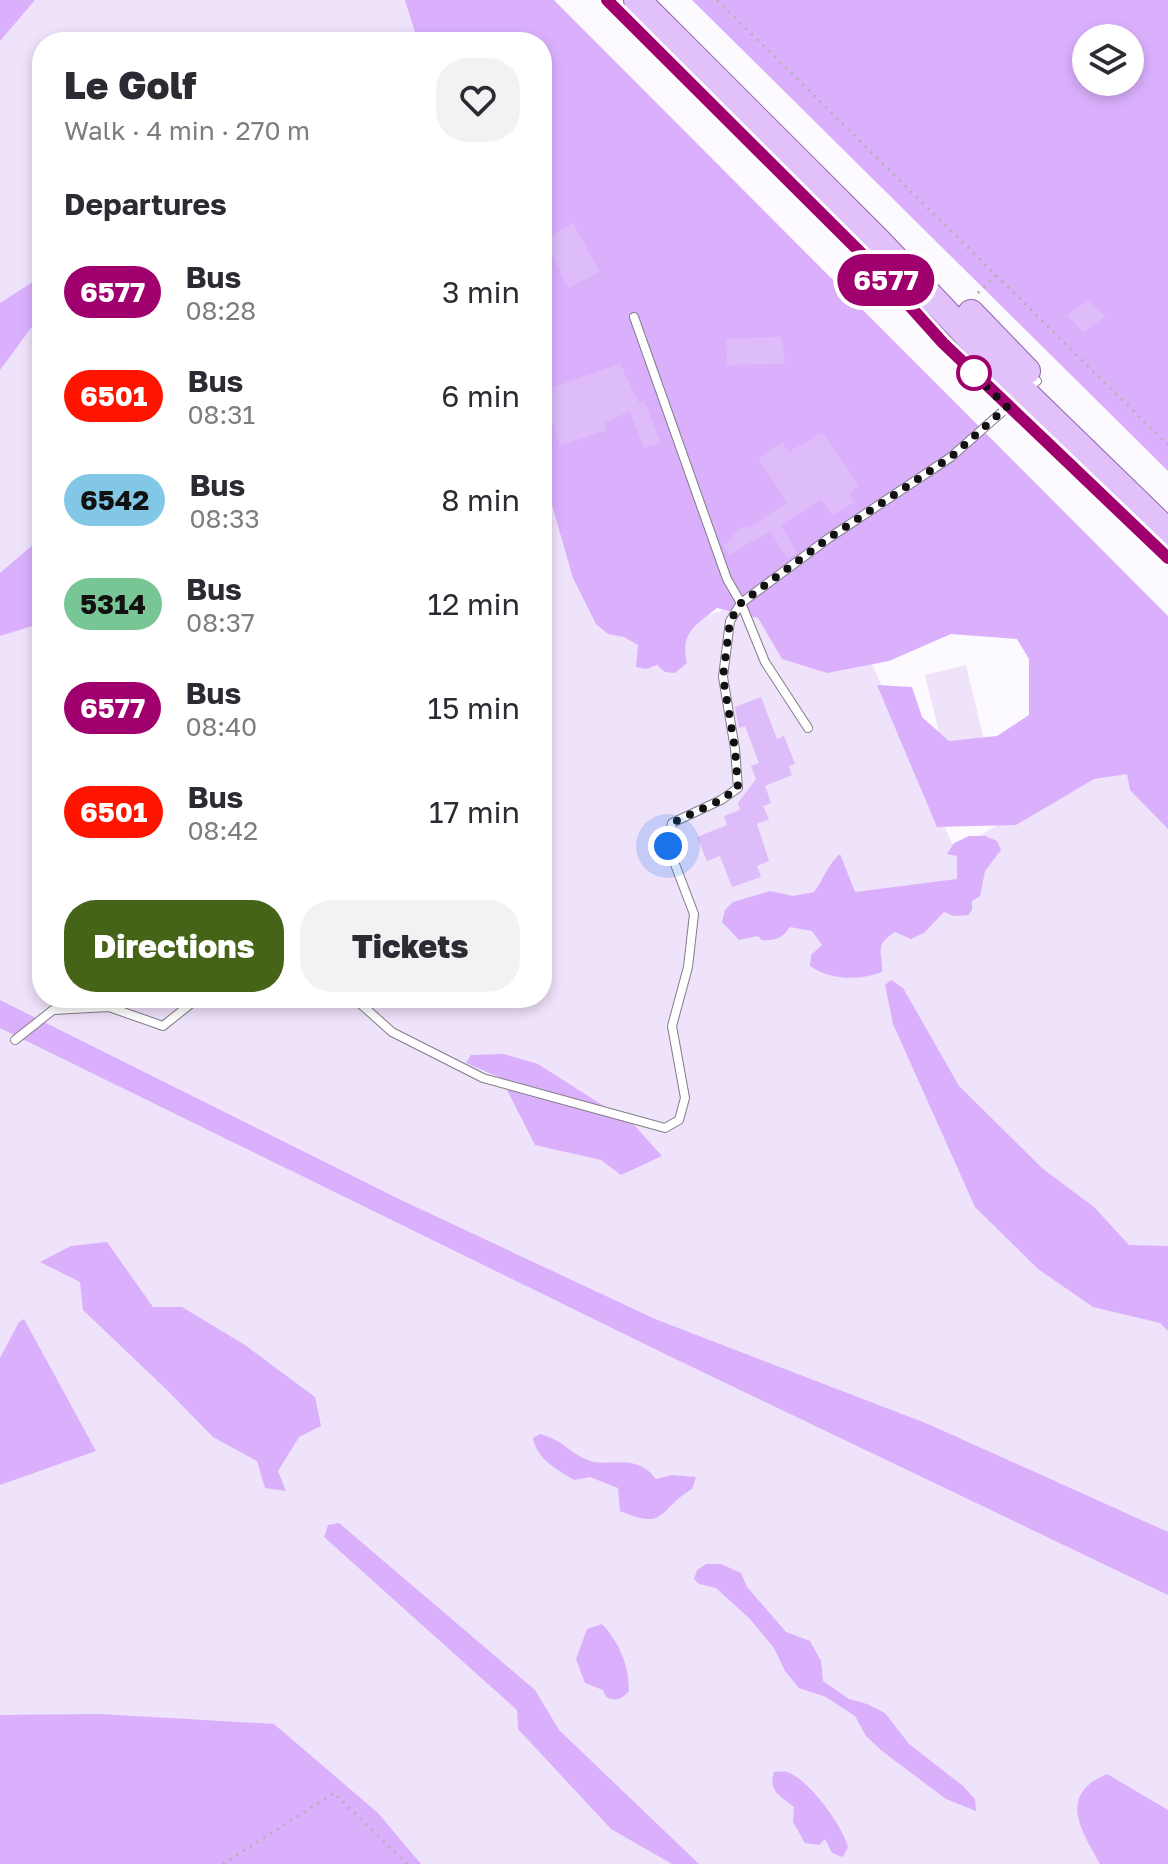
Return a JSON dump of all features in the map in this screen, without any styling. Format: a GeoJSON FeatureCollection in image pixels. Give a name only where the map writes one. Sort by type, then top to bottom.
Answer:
{"type":"FeatureCollection","features":[{"type":"Feature","properties":{"kind":"main road"},"geometry":{"type":"LineString","coordinates":[[637,0],[880,243],[1023,393],[1168,532]]}},
{"type":"Feature","properties":{"kind":"main road"},"geometry":{"type":"LineString","coordinates":[[658,0],[1023,393],[1168,512]]}},
{"type":"Feature","properties":{"kind":"lane"},"geometry":{"type":"LineString","coordinates":[[607,0],[873,265],[943,343],[1023,393],[1168,558]]}},
{"type":"Feature","properties":{"kind":"lane"},"geometry":{"type":"LineString","coordinates":[[634,317],[727,579],[741,603],[765,662],[808,728]]}},
{"type":"Feature","properties":{"kind":"lane"},"geometry":{"type":"LineString","coordinates":[[365,1008],[392,1032],[483,1078],[665,1128],[679,1120],[685,1098],[672,1026],[688,967],[694,914],[668,846],[672,823],[721,800],[738,788],[723,677],[730,621],[741,603],[829,538],[951,457],[1023,393]]}},
{"type":"Feature","properties":{"kind":"lane"},"geometry":{"type":"LineString","coordinates":[[15,1040],[53,1010],[90,1008]]}},
{"type":"Feature","properties":{"kind":"lane"},"geometry":{"type":"LineString","coordinates":[[112,1008],[163,1026],[186,1008]]}},
{"type":"Feature","properties":{"kind":"path"},"geometry":{"type":"LineString","coordinates":[[717,0],[1168,445]]}},
{"type":"Feature","properties":{"kind":"path"},"geometry":{"type":"LineString","coordinates":[[969,302],[996,275]]}},
{"type":"Feature","properties":{"kind":"path"},"geometry":{"type":"LineString","coordinates":[[223,1864],[334,1793],[407,1864]]}},
{"type":"Feature","properties":{"kind":"shaded area"},"geometry":{"type":"Polygon","coordinates":[[[0,0],[408,0],[418,32],[32,32],[32,1008],[552,1008],[552,442],[657,633],[831,572],[955,850],[1117,755],[1168,805],[1168,1864],[0,1864],[0,0]]]}},
{"type":"Feature","properties":{"kind":"shaded area"},"geometry":{"type":"Polygon","coordinates":[[[0,0],[35,0],[0,41],[0,0]]]}},
{"type":"Feature","properties":{"kind":"shaded area"},"geometry":{"type":"Polygon","coordinates":[[[405,0],[554,0],[1168,616],[1168,829],[1130,790],[1127,774],[1094,779],[1016,825],[937,827],[877,685],[912,687],[922,717],[949,741],[997,736],[1029,715],[1029,659],[1017,639],[951,634],[889,661],[827,673],[782,659],[758,618],[717,608],[691,631],[685,652],[687,663],[675,673],[665,672],[657,665],[646,669],[636,667],[638,645],[624,637],[608,634],[596,624],[573,578],[552,505],[552,32],[415,32],[405,0]]]}},
{"type":"Feature","properties":{"kind":"shaded area"},"geometry":{"type":"Polygon","coordinates":[[[692,0],[1168,0],[1168,471],[692,0]]]}},
{"type":"Feature","properties":{"kind":"shaded area"},"geometry":{"type":"Polygon","coordinates":[[[32,282],[32,327],[0,370],[0,303],[32,282]]]}},
{"type":"Feature","properties":{"kind":"shaded area"},"geometry":{"type":"Polygon","coordinates":[[[32,546],[32,626],[0,636],[0,573],[32,546]]]}},
{"type":"Feature","properties":{"kind":"shaded area"},"geometry":{"type":"Polygon","coordinates":[[[966,665],[985,744],[944,754],[925,675],[966,665]]]}},
{"type":"Feature","properties":{"kind":"shaded area"},"geometry":{"type":"Polygon","coordinates":[[[969,836],[985,836],[997,841],[1001,850],[985,871],[980,896],[972,901],[972,910],[968,915],[954,916],[944,912],[924,933],[911,939],[895,932],[881,945],[882,972],[854,978],[826,974],[810,966],[811,955],[822,945],[812,931],[790,927],[775,939],[762,940],[758,936],[739,940],[722,922],[725,910],[733,902],[770,891],[793,896],[814,892],[840,854],[855,892],[957,879],[957,856],[947,854],[954,843],[969,836]]]}},
{"type":"Feature","properties":{"kind":"shaded area"},"geometry":{"type":"Polygon","coordinates":[[[891,980],[903,988],[959,1086],[1043,1169],[1094,1207],[1129,1245],[1168,1246],[1168,1331],[1160,1323],[1093,1307],[1038,1269],[975,1207],[893,1024],[885,985],[891,980]]]}},
{"type":"Feature","properties":{"kind":"shaded area"},"geometry":{"type":"Polygon","coordinates":[[[0,1000],[401,1200],[655,1319],[928,1424],[1168,1532],[1168,1595],[663,1353],[0,1028],[0,1000]]]}},
{"type":"Feature","properties":{"kind":"shaded area"},"geometry":{"type":"Polygon","coordinates":[[[504,1054],[538,1064],[635,1126],[662,1156],[621,1175],[601,1160],[535,1145],[501,1078],[466,1063],[471,1055],[504,1054]]]}},
{"type":"Feature","properties":{"kind":"shaded area"},"geometry":{"type":"Polygon","coordinates":[[[107,1242],[153,1307],[182,1307],[245,1345],[315,1397],[321,1426],[299,1437],[278,1471],[286,1491],[265,1488],[257,1461],[213,1437],[83,1310],[80,1282],[40,1262],[71,1246],[107,1242]]]}},
{"type":"Feature","properties":{"kind":"shaded area"},"geometry":{"type":"Polygon","coordinates":[[[24,1319],[96,1451],[0,1485],[0,1358],[19,1322],[24,1319]]]}},
{"type":"Feature","properties":{"kind":"shaded area"},"geometry":{"type":"Polygon","coordinates":[[[540,1434],[593,1462],[639,1465],[656,1479],[672,1475],[696,1477],[692,1489],[660,1515],[646,1519],[635,1517],[620,1511],[618,1488],[590,1477],[574,1480],[549,1463],[535,1446],[533,1438],[540,1434]]]}},
{"type":"Feature","properties":{"kind":"shaded area"},"geometry":{"type":"Polygon","coordinates":[[[339,1523],[535,1690],[559,1730],[699,1864],[672,1864],[611,1829],[518,1729],[517,1710],[324,1537],[328,1525],[339,1523]]]}},
{"type":"Feature","properties":{"kind":"shaded area"},"geometry":{"type":"Polygon","coordinates":[[[706,1564],[721,1564],[741,1573],[747,1587],[786,1632],[810,1641],[821,1661],[823,1681],[849,1699],[885,1713],[909,1744],[963,1786],[975,1799],[976,1811],[946,1799],[882,1751],[866,1736],[855,1716],[826,1697],[799,1688],[785,1671],[774,1648],[750,1619],[716,1588],[699,1584],[694,1579],[697,1570],[706,1564]]]}},
{"type":"Feature","properties":{"kind":"shaded area"},"geometry":{"type":"Polygon","coordinates":[[[602,1624],[618,1646],[625,1663],[629,1691],[619,1699],[606,1697],[603,1690],[585,1683],[576,1659],[587,1629],[602,1624]]]}},
{"type":"Feature","properties":{"kind":"shaded area"},"geometry":{"type":"Polygon","coordinates":[[[100,1714],[274,1724],[378,1813],[421,1864],[0,1864],[0,1715],[100,1714]]]}},
{"type":"Feature","properties":{"kind":"shaded area"},"geometry":{"type":"Polygon","coordinates":[[[774,1772],[796,1776],[824,1805],[845,1838],[848,1847],[843,1857],[832,1853],[825,1839],[819,1845],[805,1843],[793,1822],[794,1807],[774,1789],[774,1772]]]}},
{"type":"Feature","properties":{"kind":"shaded area"},"geometry":{"type":"Polygon","coordinates":[[[1107,1774],[1168,1810],[1168,1864],[1100,1864],[1081,1826],[1078,1803],[1082,1792],[1107,1774]]]}},
{"type":"Feature","properties":{"kind":"building"},"geometry":{"type":"Polygon","coordinates":[[[573,223],[600,272],[568,288],[552,254],[552,235],[573,223]]]}},
{"type":"Feature","properties":{"kind":"building"},"geometry":{"type":"Polygon","coordinates":[[[1089,300],[1105,317],[1083,332],[1067,315],[1089,300]]]}},
{"type":"Feature","properties":{"kind":"building"},"geometry":{"type":"Polygon","coordinates":[[[781,337],[785,364],[727,365],[726,339],[781,337]]]}},
{"type":"Feature","properties":{"kind":"building"},"geometry":{"type":"Polygon","coordinates":[[[620,364],[639,403],[644,401],[661,443],[644,448],[630,411],[605,423],[607,430],[560,446],[552,422],[552,388],[620,364]]]}},
{"type":"Feature","properties":{"kind":"building"},"geometry":{"type":"Polygon","coordinates":[[[822,432],[859,486],[849,494],[855,502],[833,515],[821,500],[781,525],[797,553],[788,559],[770,531],[729,555],[723,545],[734,538],[732,534],[746,525],[748,528],[787,503],[758,458],[782,442],[789,452],[822,432]]]}},
{"type":"Feature","properties":{"kind":"building"},"geometry":{"type":"Polygon","coordinates":[[[761,697],[777,739],[784,736],[795,764],[789,766],[792,775],[765,786],[771,803],[763,806],[769,819],[757,824],[769,861],[757,866],[761,877],[732,887],[720,856],[707,861],[697,837],[727,825],[724,816],[740,810],[738,803],[756,779],[751,766],[759,763],[745,726],[739,728],[735,707],[761,697]]]}},
{"type":"Feature","properties":{"kind":"bus line","name":"6577"},"geometry":{"type":"LineString","coordinates":[[607,0],[873,265],[943,343],[1007,407],[1168,558]]}},
{"type":"Feature","properties":{"kind":"route"},"geometry":{"type":"LineString","coordinates":[[668,846],[672,823],[721,800],[738,788],[723,677],[730,621],[741,603],[829,538],[951,457],[1007,407],[964,364],[974,373]]}}]}
